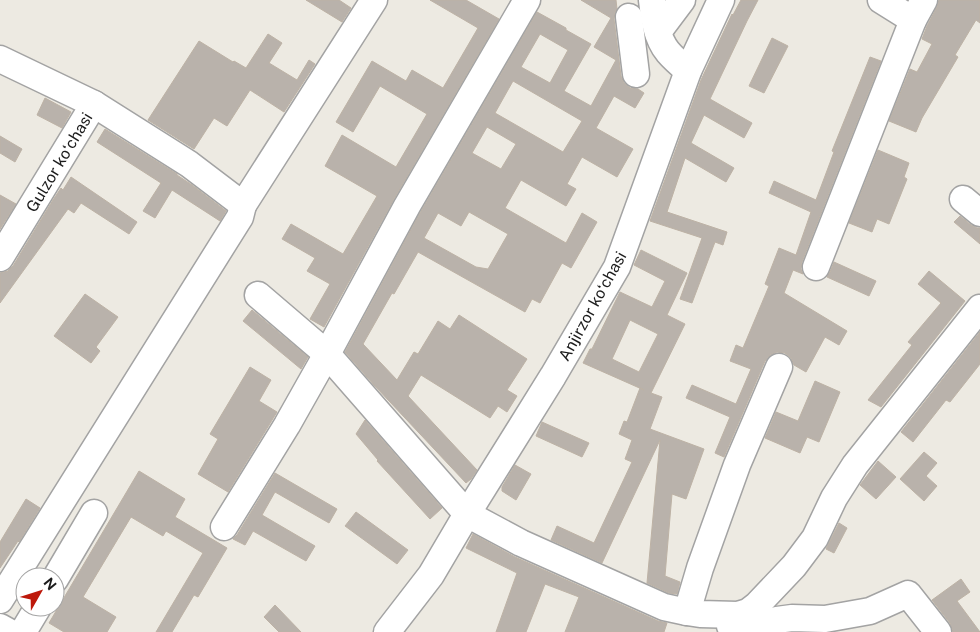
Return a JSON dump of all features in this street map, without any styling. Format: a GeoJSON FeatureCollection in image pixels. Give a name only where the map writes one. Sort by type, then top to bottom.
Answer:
{"type":"FeatureCollection","features":[{"type":"Feature","properties":{"kind":"street"},"geometry":{"type":"LineString","coordinates":[[224,527],[287,425],[407,206],[527,0]]}},
{"type":"Feature","properties":{"kind":"street"},"geometry":{"type":"LineString","coordinates":[[644,12],[682,0]]}},
{"type":"Feature","properties":{"kind":"street","name":"Anjirzor koʻchasi"},"geometry":{"type":"LineString","coordinates":[[387,632],[431,575],[553,376],[616,267],[688,71],[721,0]]}},
{"type":"Feature","properties":{"kind":"street"},"geometry":{"type":"LineString","coordinates":[[816,267],[918,10],[881,0]]}},
{"type":"Feature","properties":{"kind":"street"},"geometry":{"type":"LineString","coordinates":[[0,600],[240,217],[243,205],[369,2]]}},
{"type":"Feature","properties":{"kind":"street"},"geometry":{"type":"LineString","coordinates":[[644,12],[662,44],[688,71]]}},
{"type":"Feature","properties":{"kind":"street"},"geometry":{"type":"LineString","coordinates":[[636,74],[644,12]]}},
{"type":"Feature","properties":{"kind":"street","name":"Gulzor koʻchasi"},"geometry":{"type":"LineString","coordinates":[[0,59],[94,104],[0,258]]}},
{"type":"Feature","properties":{"kind":"street"},"geometry":{"type":"LineString","coordinates":[[94,104],[189,164],[243,205]]}},
{"type":"Feature","properties":{"kind":"street"},"geometry":{"type":"LineString","coordinates":[[258,295],[327,354],[467,514],[521,543],[664,607],[694,613],[738,615],[748,612],[758,605],[794,566],[815,538],[834,498],[855,465],[980,308]]}},
{"type":"Feature","properties":{"kind":"street"},"geometry":{"type":"LineString","coordinates":[[694,613],[700,568],[737,466],[779,367]]}},
{"type":"Feature","properties":{"kind":"street"},"geometry":{"type":"LineString","coordinates":[[62,567],[94,513]]}},
{"type":"Feature","properties":{"kind":"street"},"geometry":{"type":"LineString","coordinates":[[694,613],[709,622],[742,628],[776,626],[792,618],[825,619],[870,611],[908,594],[938,632]]}},
{"type":"Feature","properties":{"kind":"street"},"geometry":{"type":"LineString","coordinates":[[23,632],[32,617]]}},
{"type":"Feature","properties":{"kind":"street"},"geometry":{"type":"LineString","coordinates":[[0,626],[9,632]]}},
{"type":"Feature","properties":{"kind":"building"},"geometry":{"type":"Polygon","coordinates":[[[306,0],[339,0],[351,8],[342,22],[306,0]]]}},
{"type":"Feature","properties":{"kind":"building"},"geometry":{"type":"Polygon","coordinates":[[[430,0],[466,0],[499,19],[394,199],[324,327],[310,319],[330,284],[307,271],[315,258],[282,239],[291,224],[343,254],[377,196],[325,166],[342,135],[396,167],[427,114],[380,86],[353,132],[336,122],[372,61],[406,81],[412,70],[443,88],[478,28],[430,0]]]}},
{"type":"Feature","properties":{"kind":"building"},"geometry":{"type":"Polygon","coordinates":[[[581,0],[616,0],[617,9],[614,19],[621,76],[624,83],[630,88],[638,89],[644,93],[635,108],[614,96],[596,128],[633,149],[617,177],[582,157],[567,184],[576,189],[566,206],[521,180],[505,208],[566,243],[582,213],[597,222],[571,268],[562,263],[540,303],[532,299],[525,312],[418,252],[363,344],[397,380],[414,352],[418,354],[438,321],[450,329],[459,315],[527,359],[507,390],[517,396],[507,412],[498,406],[490,418],[421,375],[408,396],[477,470],[466,483],[345,352],[420,213],[537,12],[591,44],[564,91],[591,106],[616,60],[594,47],[611,18],[581,0]],[[540,34],[521,67],[550,83],[568,50],[540,34]],[[513,81],[495,113],[563,152],[582,121],[513,81]],[[487,127],[472,153],[501,169],[516,144],[487,127]],[[469,212],[461,226],[438,213],[424,238],[476,267],[488,269],[508,234],[469,212]]]}},
{"type":"Feature","properties":{"kind":"building"},"geometry":{"type":"Polygon","coordinates":[[[741,0],[758,0],[710,99],[752,123],[744,138],[704,115],[691,143],[734,168],[726,182],[685,158],[667,212],[727,232],[723,245],[715,242],[692,303],[680,299],[702,238],[650,221],[701,80],[732,14],[741,0]]]}},
{"type":"Feature","properties":{"kind":"building"},"geometry":{"type":"Polygon","coordinates":[[[939,0],[980,0],[980,23],[976,20],[955,55],[958,57],[922,118],[916,132],[889,121],[910,69],[917,72],[932,44],[922,39],[939,0]]]}},
{"type":"Feature","properties":{"kind":"building"},"geometry":{"type":"Polygon","coordinates":[[[268,34],[282,43],[269,63],[297,80],[309,60],[315,64],[284,112],[250,90],[227,126],[214,118],[194,149],[148,120],[199,41],[246,68],[268,34]]]}},
{"type":"Feature","properties":{"kind":"building"},"geometry":{"type":"Polygon","coordinates":[[[772,38],[788,46],[764,93],[749,86],[772,38]]]}},
{"type":"Feature","properties":{"kind":"building"},"geometry":{"type":"Polygon","coordinates":[[[870,57],[881,61],[802,262],[801,269],[803,274],[793,270],[784,293],[847,331],[839,345],[825,337],[806,372],[794,365],[791,358],[785,353],[777,352],[770,355],[765,361],[724,457],[715,453],[730,417],[686,398],[692,385],[736,404],[751,369],[730,361],[736,345],[743,348],[769,286],[765,284],[779,248],[796,255],[811,212],[769,193],[774,181],[816,200],[834,152],[832,151],[870,57]]]}},
{"type":"Feature","properties":{"kind":"building"},"geometry":{"type":"Polygon","coordinates":[[[45,98],[71,112],[62,128],[37,115],[45,98]]]}},
{"type":"Feature","properties":{"kind":"building"},"geometry":{"type":"Polygon","coordinates":[[[105,129],[177,174],[226,211],[220,221],[172,190],[155,218],[143,211],[161,183],[97,142],[105,129]]]}},
{"type":"Feature","properties":{"kind":"building"},"geometry":{"type":"Polygon","coordinates":[[[0,136],[22,149],[15,162],[0,153],[0,136]]]}},
{"type":"Feature","properties":{"kind":"building"},"geometry":{"type":"Polygon","coordinates":[[[878,150],[909,163],[904,177],[907,179],[889,224],[877,219],[872,232],[849,223],[878,150]]]}},
{"type":"Feature","properties":{"kind":"building"},"geometry":{"type":"Polygon","coordinates":[[[71,177],[137,222],[129,234],[81,203],[74,213],[68,209],[0,303],[0,273],[8,271],[13,266],[53,200],[61,188],[63,190],[71,177]]]}},
{"type":"Feature","properties":{"kind":"building"},"geometry":{"type":"Polygon","coordinates":[[[0,195],[16,204],[0,229],[0,195]]]}},
{"type":"Feature","properties":{"kind":"building"},"geometry":{"type":"Polygon","coordinates":[[[960,216],[971,225],[980,228],[980,244],[954,222],[960,216]]]}},
{"type":"Feature","properties":{"kind":"building"},"geometry":{"type":"Polygon","coordinates":[[[641,250],[687,273],[667,315],[685,324],[651,393],[662,397],[650,429],[704,449],[686,499],[672,494],[665,576],[680,582],[677,594],[669,593],[647,583],[660,440],[602,563],[551,540],[557,526],[594,543],[632,462],[625,459],[632,440],[619,434],[624,421],[627,422],[640,388],[583,363],[590,349],[592,349],[620,292],[652,307],[665,281],[634,265],[641,250]],[[630,320],[612,359],[639,372],[658,334],[630,320]]]}},
{"type":"Feature","properties":{"kind":"building"},"geometry":{"type":"Polygon","coordinates":[[[834,262],[876,281],[869,296],[827,277],[834,262]]]}},
{"type":"Feature","properties":{"kind":"building"},"geometry":{"type":"Polygon","coordinates":[[[929,271],[965,301],[881,407],[868,400],[912,345],[908,342],[941,303],[918,284],[929,271]]]}},
{"type":"Feature","properties":{"kind":"building"},"geometry":{"type":"Polygon","coordinates":[[[85,294],[118,317],[96,347],[100,351],[91,363],[54,336],[85,294]]]}},
{"type":"Feature","properties":{"kind":"building"},"geometry":{"type":"Polygon","coordinates":[[[252,310],[308,357],[301,369],[243,321],[252,310]]]}},
{"type":"Feature","properties":{"kind":"building"},"geometry":{"type":"Polygon","coordinates":[[[980,332],[980,364],[950,402],[946,400],[913,442],[901,432],[980,332]]]}},
{"type":"Feature","properties":{"kind":"building"},"geometry":{"type":"Polygon","coordinates":[[[250,367],[271,380],[259,401],[277,412],[228,492],[198,474],[218,439],[210,434],[250,367]]]}},
{"type":"Feature","properties":{"kind":"building"},"geometry":{"type":"Polygon","coordinates":[[[815,381],[840,392],[819,442],[807,437],[800,453],[765,438],[776,412],[798,421],[815,381]]]}},
{"type":"Feature","properties":{"kind":"building"},"geometry":{"type":"Polygon","coordinates":[[[365,420],[442,508],[430,519],[377,461],[356,434],[365,420]]]}},
{"type":"Feature","properties":{"kind":"building"},"geometry":{"type":"Polygon","coordinates":[[[542,422],[589,443],[582,457],[536,436],[542,422]]]}},
{"type":"Feature","properties":{"kind":"building"},"geometry":{"type":"Polygon","coordinates":[[[924,452],[937,463],[926,476],[937,486],[924,501],[900,479],[924,452]]]}},
{"type":"Feature","properties":{"kind":"building"},"geometry":{"type":"Polygon","coordinates":[[[878,461],[896,477],[876,499],[860,485],[878,461]]]}},
{"type":"Feature","properties":{"kind":"building"},"geometry":{"type":"Polygon","coordinates":[[[515,465],[531,474],[516,500],[502,491],[502,487],[515,465]]]}},
{"type":"Feature","properties":{"kind":"building"},"geometry":{"type":"Polygon","coordinates":[[[139,471],[185,499],[175,517],[227,548],[198,597],[194,595],[172,632],[156,632],[203,553],[166,531],[163,536],[131,517],[83,597],[116,617],[107,632],[64,632],[49,623],[53,617],[65,617],[65,596],[139,471]]]}},
{"type":"Feature","properties":{"kind":"building"},"geometry":{"type":"Polygon","coordinates":[[[275,473],[337,509],[329,523],[275,492],[262,515],[315,546],[306,561],[253,531],[245,545],[233,539],[275,473]]]}},
{"type":"Feature","properties":{"kind":"building"},"geometry":{"type":"Polygon","coordinates":[[[26,499],[40,508],[0,568],[0,542],[26,499]]]}},
{"type":"Feature","properties":{"kind":"building"},"geometry":{"type":"Polygon","coordinates":[[[356,512],[408,550],[397,564],[345,526],[356,512]]]}},
{"type":"Feature","properties":{"kind":"building"},"geometry":{"type":"Polygon","coordinates":[[[839,523],[847,528],[834,553],[826,549],[839,523]]]}},
{"type":"Feature","properties":{"kind":"building"},"geometry":{"type":"Polygon","coordinates":[[[473,534],[515,557],[658,621],[667,623],[664,632],[565,632],[579,597],[545,584],[526,632],[496,632],[517,573],[466,548],[473,534]]]}},
{"type":"Feature","properties":{"kind":"building"},"geometry":{"type":"Polygon","coordinates":[[[961,579],[970,592],[957,601],[980,632],[953,632],[950,623],[932,600],[961,579]]]}},
{"type":"Feature","properties":{"kind":"building"},"geometry":{"type":"Polygon","coordinates":[[[275,605],[301,632],[279,632],[264,617],[275,605]]]}}]}
